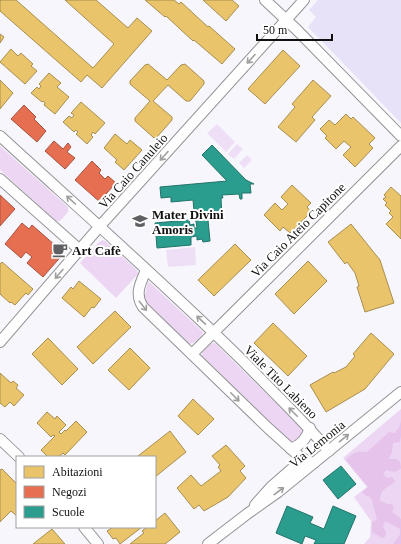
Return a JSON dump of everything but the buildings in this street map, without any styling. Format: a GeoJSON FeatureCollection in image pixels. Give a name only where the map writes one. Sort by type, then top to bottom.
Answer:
{"type":"FeatureCollection","features":[{"type":"Feature","properties":{"kind":"street"},"geometry":{"type":"LineString","coordinates":[[266,0],[401,136]]}},
{"type":"Feature","properties":{"kind":"street","name":"Via Caio Canuleio"},"geometry":{"type":"LineString","coordinates":[[0,342],[100,226],[304,0]]}},
{"type":"Feature","properties":{"kind":"street","name":"Viale Tito Labieno"},"geometry":{"type":"LineString","coordinates":[[0,136],[214,332],[310,428],[329,451]]}},
{"type":"Feature","properties":{"kind":"street","name":"Via Caio Ateio Capitone"},"geometry":{"type":"LineString","coordinates":[[214,332],[401,146]]}},
{"type":"Feature","properties":{"kind":"street"},"geometry":{"type":"LineString","coordinates":[[0,179],[80,250]]}},
{"type":"Feature","properties":{"kind":"street"},"geometry":{"type":"LineString","coordinates":[[146,270],[138,291],[138,297],[143,307],[257,418],[291,449],[304,459],[314,463]]}},
{"type":"Feature","properties":{"kind":"street"},"geometry":{"type":"LineString","coordinates":[[192,354],[214,332]]}},
{"type":"Feature","properties":{"kind":"street","name":"Via Lemonia"},"geometry":{"type":"LineString","coordinates":[[208,544],[278,492],[401,392]]}},
{"type":"Feature","properties":{"kind":"street"},"geometry":{"type":"LineString","coordinates":[[291,449],[304,440],[310,428]]}},
{"type":"Feature","properties":{"kind":"street"},"geometry":{"type":"LineString","coordinates":[[0,439],[18,456]]}},
{"type":"Feature","properties":{"kind":"street","name":"Via Lemonia"},"geometry":{"type":"LineString","coordinates":[[247,514],[271,487],[304,459]]}},
{"type":"Feature","properties":{"kind":"street"},"geometry":{"type":"LineString","coordinates":[[85,528],[98,544]]}},
{"type":"Feature","properties":{"kind":"shaded area"},"geometry":{"type":"Polygon","coordinates":[[[318,0],[401,0],[401,123],[308,27],[316,17],[309,10],[318,0]]]}},
{"type":"Feature","properties":{"kind":"shaded area"},"geometry":{"type":"Polygon","coordinates":[[[217,124],[235,142],[226,152],[207,133],[217,124]]]}},
{"type":"Feature","properties":{"kind":"shaded area"},"geometry":{"type":"Polygon","coordinates":[[[237,144],[243,149],[234,159],[228,154],[237,144]]]}},
{"type":"Feature","properties":{"kind":"shaded area"},"geometry":{"type":"Polygon","coordinates":[[[0,146],[68,207],[68,212],[60,221],[56,221],[0,170],[0,146]]]}},
{"type":"Feature","properties":{"kind":"shaded area"},"geometry":{"type":"Polygon","coordinates":[[[247,155],[252,160],[244,168],[239,163],[247,155]]]}},
{"type":"Feature","properties":{"kind":"shaded area"},"geometry":{"type":"Polygon","coordinates":[[[103,240],[137,270],[138,274],[116,298],[80,263],[99,242],[103,240]]]}},
{"type":"Feature","properties":{"kind":"shaded area"},"geometry":{"type":"Polygon","coordinates":[[[195,247],[196,265],[168,267],[166,250],[195,247]]]}},
{"type":"Feature","properties":{"kind":"shaded area"},"geometry":{"type":"Polygon","coordinates":[[[148,281],[203,332],[198,340],[189,344],[144,300],[148,281]]]}},
{"type":"Feature","properties":{"kind":"shaded area"},"geometry":{"type":"Polygon","coordinates":[[[215,343],[304,431],[305,433],[294,444],[202,356],[202,352],[215,343]]]}},
{"type":"Feature","properties":{"kind":"shaded area"},"geometry":{"type":"Polygon","coordinates":[[[401,409],[401,544],[364,544],[370,537],[371,521],[354,497],[367,487],[343,458],[401,409]]]}},
{"type":"Feature","properties":{"kind":"shaded area"},"geometry":{"type":"Polygon","coordinates":[[[401,421],[400,442],[393,443],[392,452],[389,459],[397,459],[400,462],[401,468],[394,472],[386,470],[383,474],[387,478],[392,477],[395,481],[383,490],[380,501],[392,504],[394,508],[392,512],[401,519],[401,544],[393,544],[400,535],[400,529],[385,521],[383,526],[386,533],[385,537],[382,538],[372,532],[372,522],[377,519],[370,497],[362,492],[368,487],[346,460],[355,453],[367,452],[389,432],[395,433],[399,428],[401,421]]]}},
{"type":"Feature","properties":{"kind":"place","name":"Mater Divini Amoris"},"geometry":{"type":"Point","coordinates":[140,221]}},
{"type":"Feature","properties":{"kind":"place","name":"Art Cafè"},"geometry":{"type":"Point","coordinates":[60,250]}}]}
